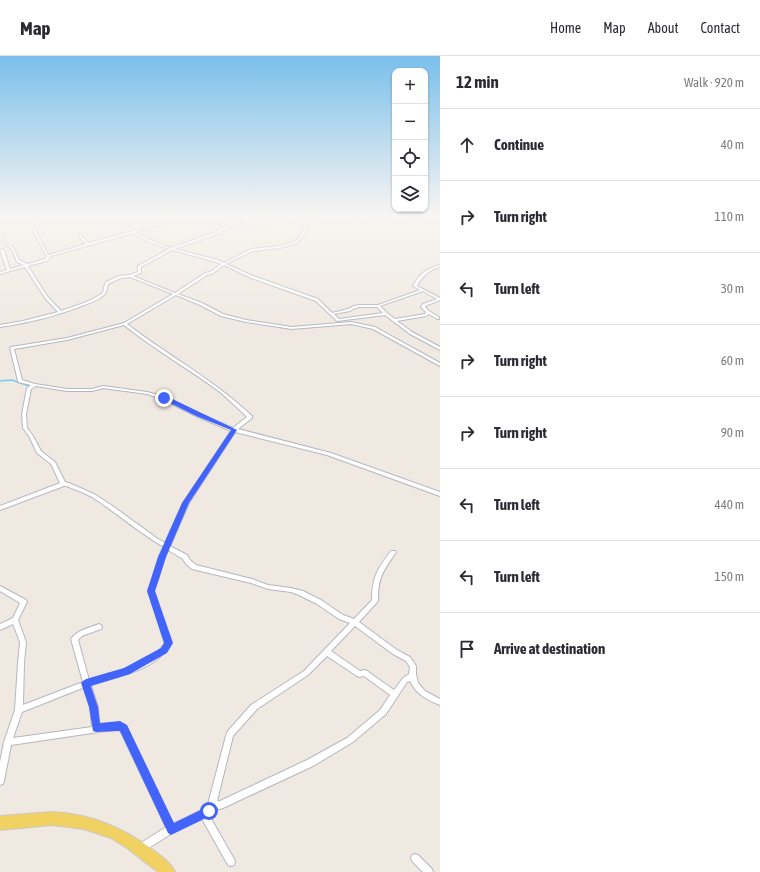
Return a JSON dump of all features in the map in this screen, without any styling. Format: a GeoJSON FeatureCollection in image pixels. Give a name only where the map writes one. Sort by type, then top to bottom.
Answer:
{"type":"FeatureCollection","features":[{"type":"Feature","properties":{"kind":"main road"},"geometry":{"type":"LineString","coordinates":[[0,823],[36,818],[66,818],[83,821],[117,834],[140,849],[168,872]]}},
{"type":"Feature","properties":{"kind":"street"},"geometry":{"type":"LineString","coordinates":[[3,252],[9,270]]}},
{"type":"Feature","properties":{"kind":"street"},"geometry":{"type":"LineString","coordinates":[[14,252],[18,261],[27,266],[46,297],[60,312]]}},
{"type":"Feature","properties":{"kind":"street"},"geometry":{"type":"LineString","coordinates":[[45,252],[48,257]]}},
{"type":"Feature","properties":{"kind":"street"},"geometry":{"type":"LineString","coordinates":[[0,272],[46,260],[50,255],[61,252]]}},
{"type":"Feature","properties":{"kind":"street"},"geometry":{"type":"LineString","coordinates":[[0,326],[45,317],[88,304],[104,294],[107,283],[120,277],[130,276],[140,272],[139,268],[142,265],[165,252]]}},
{"type":"Feature","properties":{"kind":"street"},"geometry":{"type":"LineString","coordinates":[[183,252],[211,259],[252,277],[317,300],[342,323]]}},
{"type":"Feature","properties":{"kind":"street"},"geometry":{"type":"LineString","coordinates":[[248,252],[224,264],[211,273],[197,279],[174,295],[125,324],[66,339],[12,348],[20,381],[67,390],[92,390],[103,386],[147,393],[164,398],[191,412],[234,430],[329,454],[440,494]]}},
{"type":"Feature","properties":{"kind":"street"},"geometry":{"type":"LineString","coordinates":[[438,318],[423,307],[424,305],[440,299],[415,286],[423,272],[440,266]]}},
{"type":"Feature","properties":{"kind":"street"},"geometry":{"type":"LineString","coordinates":[[130,276],[174,295],[188,299],[222,315],[284,328],[299,328],[342,323],[351,323],[374,328],[440,365]]}},
{"type":"Feature","properties":{"kind":"street"},"geometry":{"type":"LineString","coordinates":[[332,314],[349,310],[359,305],[378,306],[423,290]]}},
{"type":"Feature","properties":{"kind":"street"},"geometry":{"type":"LineString","coordinates":[[378,306],[411,333],[440,349]]}},
{"type":"Feature","properties":{"kind":"street"},"geometry":{"type":"LineString","coordinates":[[396,320],[426,315],[428,312]]}},
{"type":"Feature","properties":{"kind":"street"},"geometry":{"type":"LineString","coordinates":[[338,320],[386,314]]}},
{"type":"Feature","properties":{"kind":"street"},"geometry":{"type":"LineString","coordinates":[[19,710],[86,683],[127,672],[164,651],[168,643],[151,591],[162,557],[186,503],[234,430],[250,417],[202,376],[161,351],[125,324]]}},
{"type":"Feature","properties":{"kind":"street"},"geometry":{"type":"LineString","coordinates":[[35,385],[29,388],[24,414],[25,428],[31,436],[38,452],[53,463],[63,484]]}},
{"type":"Feature","properties":{"kind":"street"},"geometry":{"type":"LineString","coordinates":[[1,506],[63,484],[67,484],[92,495],[185,557],[194,567],[252,581],[268,587],[291,590],[319,602],[341,617],[354,622],[395,652],[408,659],[414,666],[412,676],[416,687],[424,694],[440,702]]}},
{"type":"Feature","properties":{"kind":"street"},"geometry":{"type":"LineString","coordinates":[[140,849],[171,829],[209,811],[212,805],[230,734],[254,707],[306,673],[354,622],[376,602],[375,589],[378,572],[393,552]]}},
{"type":"Feature","properties":{"kind":"street"},"geometry":{"type":"LineString","coordinates":[[0,588],[24,602],[16,620],[0,628]]}},
{"type":"Feature","properties":{"kind":"street"},"geometry":{"type":"LineString","coordinates":[[0,781],[8,742],[19,710],[23,642],[16,620]]}},
{"type":"Feature","properties":{"kind":"street"},"geometry":{"type":"LineString","coordinates":[[96,728],[94,707],[74,639],[80,634],[99,627]]}},
{"type":"Feature","properties":{"kind":"street"},"geometry":{"type":"LineString","coordinates":[[326,652],[359,674],[365,673],[394,694]]}},
{"type":"Feature","properties":{"kind":"street"},"geometry":{"type":"LineString","coordinates":[[212,805],[220,805],[303,766],[350,740],[383,712],[405,680],[412,676]]}},
{"type":"Feature","properties":{"kind":"street"},"geometry":{"type":"LineString","coordinates":[[8,742],[64,735],[96,728],[120,726],[123,728],[171,829]]}},
{"type":"Feature","properties":{"kind":"street"},"geometry":{"type":"LineString","coordinates":[[204,814],[231,862]]}},
{"type":"Feature","properties":{"kind":"street"},"geometry":{"type":"LineString","coordinates":[[415,858],[429,872]]}},
{"type":"Feature","properties":{"kind":"waterway"},"geometry":{"type":"LineString","coordinates":[[0,381],[12,380],[29,386]]}},
{"type":"Feature","properties":{"kind":"route"},"geometry":{"type":"LineString","coordinates":[[164,398],[198,415],[234,430],[222,446],[186,503],[162,557],[151,591],[168,643],[164,651],[156,657],[127,672],[86,683],[94,707],[96,728],[120,726],[123,728],[171,829],[209,811]]}}]}
